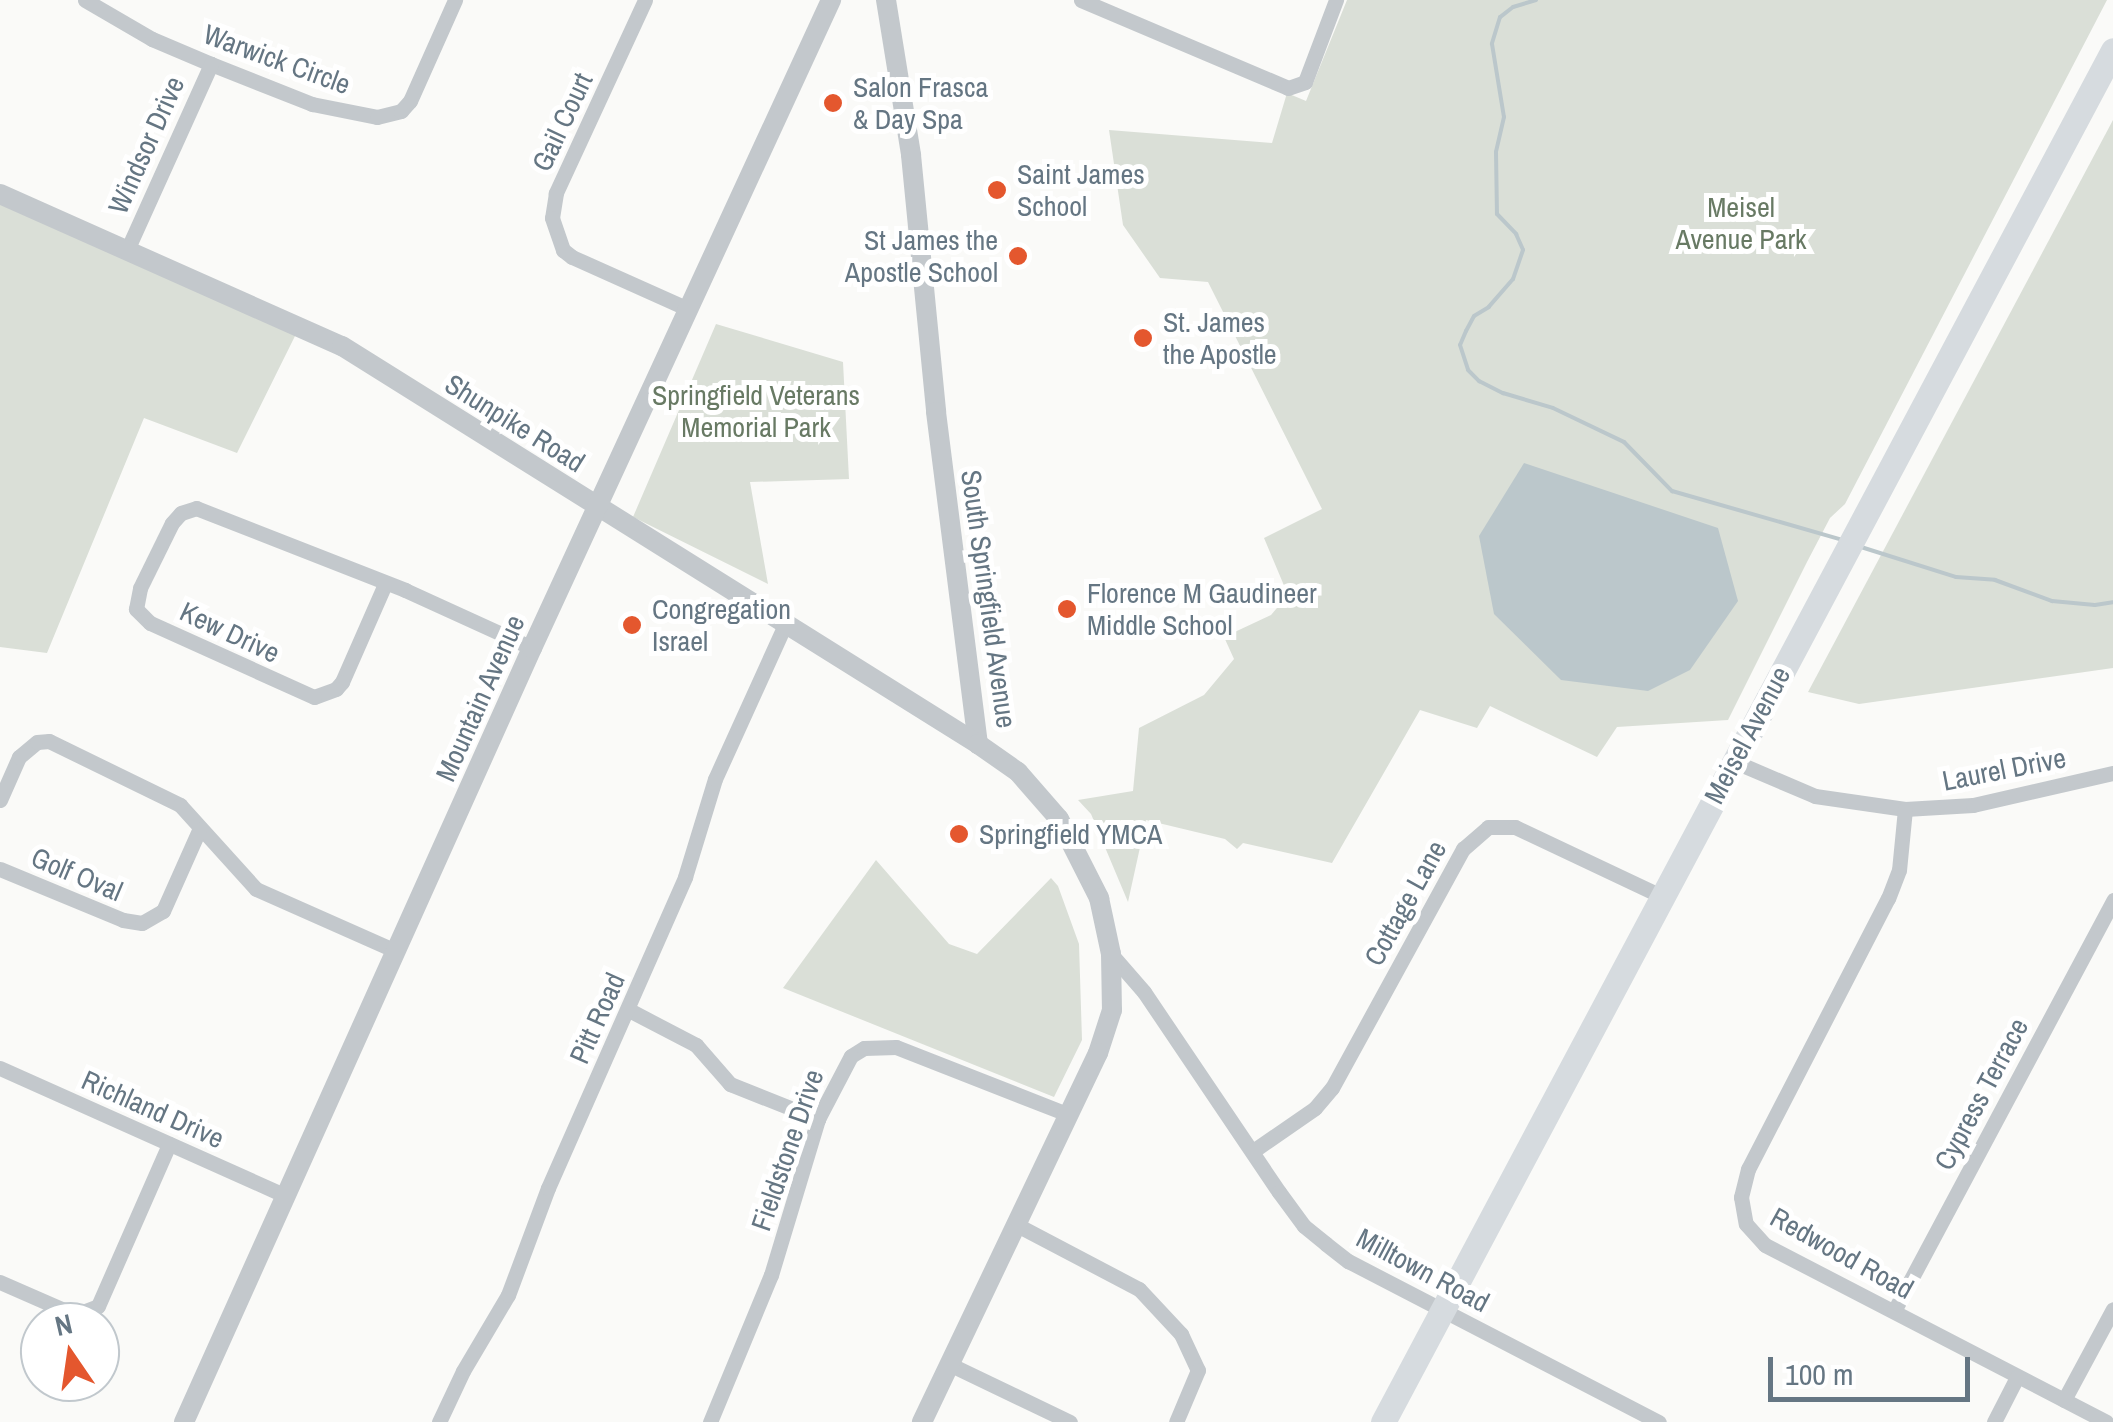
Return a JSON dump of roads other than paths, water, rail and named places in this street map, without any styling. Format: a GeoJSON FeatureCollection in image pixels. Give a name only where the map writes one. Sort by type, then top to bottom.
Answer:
{"type":"FeatureCollection","features":[{"type":"Feature","properties":{"kind":"main road","name":"Meisel Avenue"},"geometry":{"type":"LineString","coordinates":[[1383,1422],[2113,50]]}},
{"type":"Feature","properties":{"kind":"street","name":"Warwick Circle"},"geometry":{"type":"LineString","coordinates":[[85,0],[152,39],[211,64],[312,104],[377,117],[390,115],[410,101],[456,0]]}},
{"type":"Feature","properties":{"kind":"street","name":"Gail Court"},"geometry":{"type":"LineString","coordinates":[[645,0],[556,193],[552,218],[563,250],[572,257],[688,310]]}},
{"type":"Feature","properties":{"kind":"street","name":"Mountain Avenue"},"geometry":{"type":"LineString","coordinates":[[184,1422],[532,648],[831,0]]}},
{"type":"Feature","properties":{"kind":"street","name":"South Springfield Avenue"},"geometry":{"type":"LineString","coordinates":[[886,0],[911,155],[936,412],[978,744],[1018,772],[1059,819],[1090,874],[1112,954],[1112,1010],[1098,1053],[922,1422]]}},
{"type":"Feature","properties":{"kind":"street"},"geometry":{"type":"LineString","coordinates":[[1081,0],[1288,88],[1305,82],[1336,0]]}},
{"type":"Feature","properties":{"kind":"street","name":"Windsor Drive"},"geometry":{"type":"LineString","coordinates":[[128,248],[211,64]]}},
{"type":"Feature","properties":{"kind":"street","name":"Shunpike Road"},"geometry":{"type":"LineString","coordinates":[[0,194],[342,346],[784,627],[978,744]]}},
{"type":"Feature","properties":{"kind":"street","name":"Kew Drive"},"geometry":{"type":"LineString","coordinates":[[385,584],[342,682],[336,690],[314,698],[150,623],[136,610],[140,588],[172,523],[181,513],[196,508],[385,584],[532,648]]}},
{"type":"Feature","properties":{"kind":"street","name":"Pitt Road"},"geometry":{"type":"LineString","coordinates":[[438,1422],[462,1371],[508,1295],[548,1188],[685,877],[715,779],[784,627]]}},
{"type":"Feature","properties":{"kind":"street"},"geometry":{"type":"LineString","coordinates":[[0,800],[18,757],[37,742],[49,742],[180,805],[256,889],[396,951]]}},
{"type":"Feature","properties":{"kind":"street","name":"Laurel Drive"},"geometry":{"type":"LineString","coordinates":[[1732,761],[1815,796],[1905,809],[1972,805],[2113,773]]}},
{"type":"Feature","properties":{"kind":"street","name":"Redwood Road"},"geometry":{"type":"LineString","coordinates":[[1905,809],[1899,870],[1888,898],[1748,1169],[1741,1197],[1753,1237],[2106,1422]]}},
{"type":"Feature","properties":{"kind":"street","name":"Cottage Lane"},"geometry":{"type":"LineString","coordinates":[[1253,1152],[1315,1108],[1332,1088],[1463,849],[1488,827],[1516,827],[1662,896]]}},
{"type":"Feature","properties":{"kind":"street","name":"Golf Oval"},"geometry":{"type":"LineString","coordinates":[[0,868],[123,920],[142,923],[163,911],[199,830]]}},
{"type":"Feature","properties":{"kind":"street","name":"Cypress Terrace"},"geometry":{"type":"LineString","coordinates":[[1894,1311],[2113,900]]}},
{"type":"Feature","properties":{"kind":"street","name":"Milltown Road"},"geometry":{"type":"LineString","coordinates":[[1112,954],[1144,992],[1304,1226],[1326,1244],[1444,1310],[1659,1422]]}},
{"type":"Feature","properties":{"kind":"street"},"geometry":{"type":"LineString","coordinates":[[629,1010],[696,1046],[730,1084],[818,1119]]}},
{"type":"Feature","properties":{"kind":"street","name":"Fieldstone Drive"},"geometry":{"type":"LineString","coordinates":[[710,1422],[772,1275],[818,1119],[852,1056],[877,1046],[908,1052],[1067,1114]]}},
{"type":"Feature","properties":{"kind":"street","name":"Richland Drive"},"geometry":{"type":"LineString","coordinates":[[0,1068],[286,1196]]}},
{"type":"Feature","properties":{"kind":"street"},"geometry":{"type":"LineString","coordinates":[[0,1282],[64,1310],[80,1313],[98,1306],[169,1144]]}},
{"type":"Feature","properties":{"kind":"street"},"geometry":{"type":"LineString","coordinates":[[1015,1224],[1139,1289],[1182,1334],[1198,1370],[1176,1422]]}},
{"type":"Feature","properties":{"kind":"street"},"geometry":{"type":"LineString","coordinates":[[2064,1400],[2113,1309]]}},
{"type":"Feature","properties":{"kind":"street"},"geometry":{"type":"LineString","coordinates":[[949,1364],[1070,1422]]}},
{"type":"Feature","properties":{"kind":"street"},"geometry":{"type":"LineString","coordinates":[[1994,1422],[2017,1377]]}},
{"type":"Feature","properties":{"kind":"waterway"},"geometry":{"type":"LineString","coordinates":[[1536,0],[1513,7],[1500,17],[1492,44],[1504,117],[1496,152],[1497,214],[1516,234],[1523,250],[1513,279],[1489,307],[1474,316],[1466,331],[1460,345],[1468,370],[1479,381],[1503,393],[1553,408],[1624,442],[1672,491],[1843,540]]}},
{"type":"Feature","properties":{"kind":"waterway"},"geometry":{"type":"LineString","coordinates":[[1861,547],[1956,577],[1995,580],[2052,601],[2095,605],[2113,602]]}},
{"type":"Feature","properties":{"kind":"place","name":"Salon Frasca & Day Spa"},"geometry":{"type":"Point","coordinates":[833,103]}},
{"type":"Feature","properties":{"kind":"place","name":"Saint James School"},"geometry":{"type":"Point","coordinates":[997,190]}},
{"type":"Feature","properties":{"kind":"place","name":"St James the Apostle School"},"geometry":{"type":"Point","coordinates":[1018,256]}},
{"type":"Feature","properties":{"kind":"place","name":"St. James the Apostle"},"geometry":{"type":"Point","coordinates":[1143,338]}},
{"type":"Feature","properties":{"kind":"place","name":"Florence M Gaudineer Middle School"},"geometry":{"type":"Point","coordinates":[1067,609]}},
{"type":"Feature","properties":{"kind":"place","name":"Congregation Israel"},"geometry":{"type":"Point","coordinates":[632,625]}},
{"type":"Feature","properties":{"kind":"place","name":"Springfield YMCA"},"geometry":{"type":"Point","coordinates":[959,834]}},
{"type":"Feature","properties":{"kind":"park label","name":"Meisel Avenue Park"},"geometry":{"type":"Point","coordinates":[1741,223]}},
{"type":"Feature","properties":{"kind":"park label","name":"Springfield Veterans Memorial Park"},"geometry":{"type":"Point","coordinates":[756,411]}}]}
